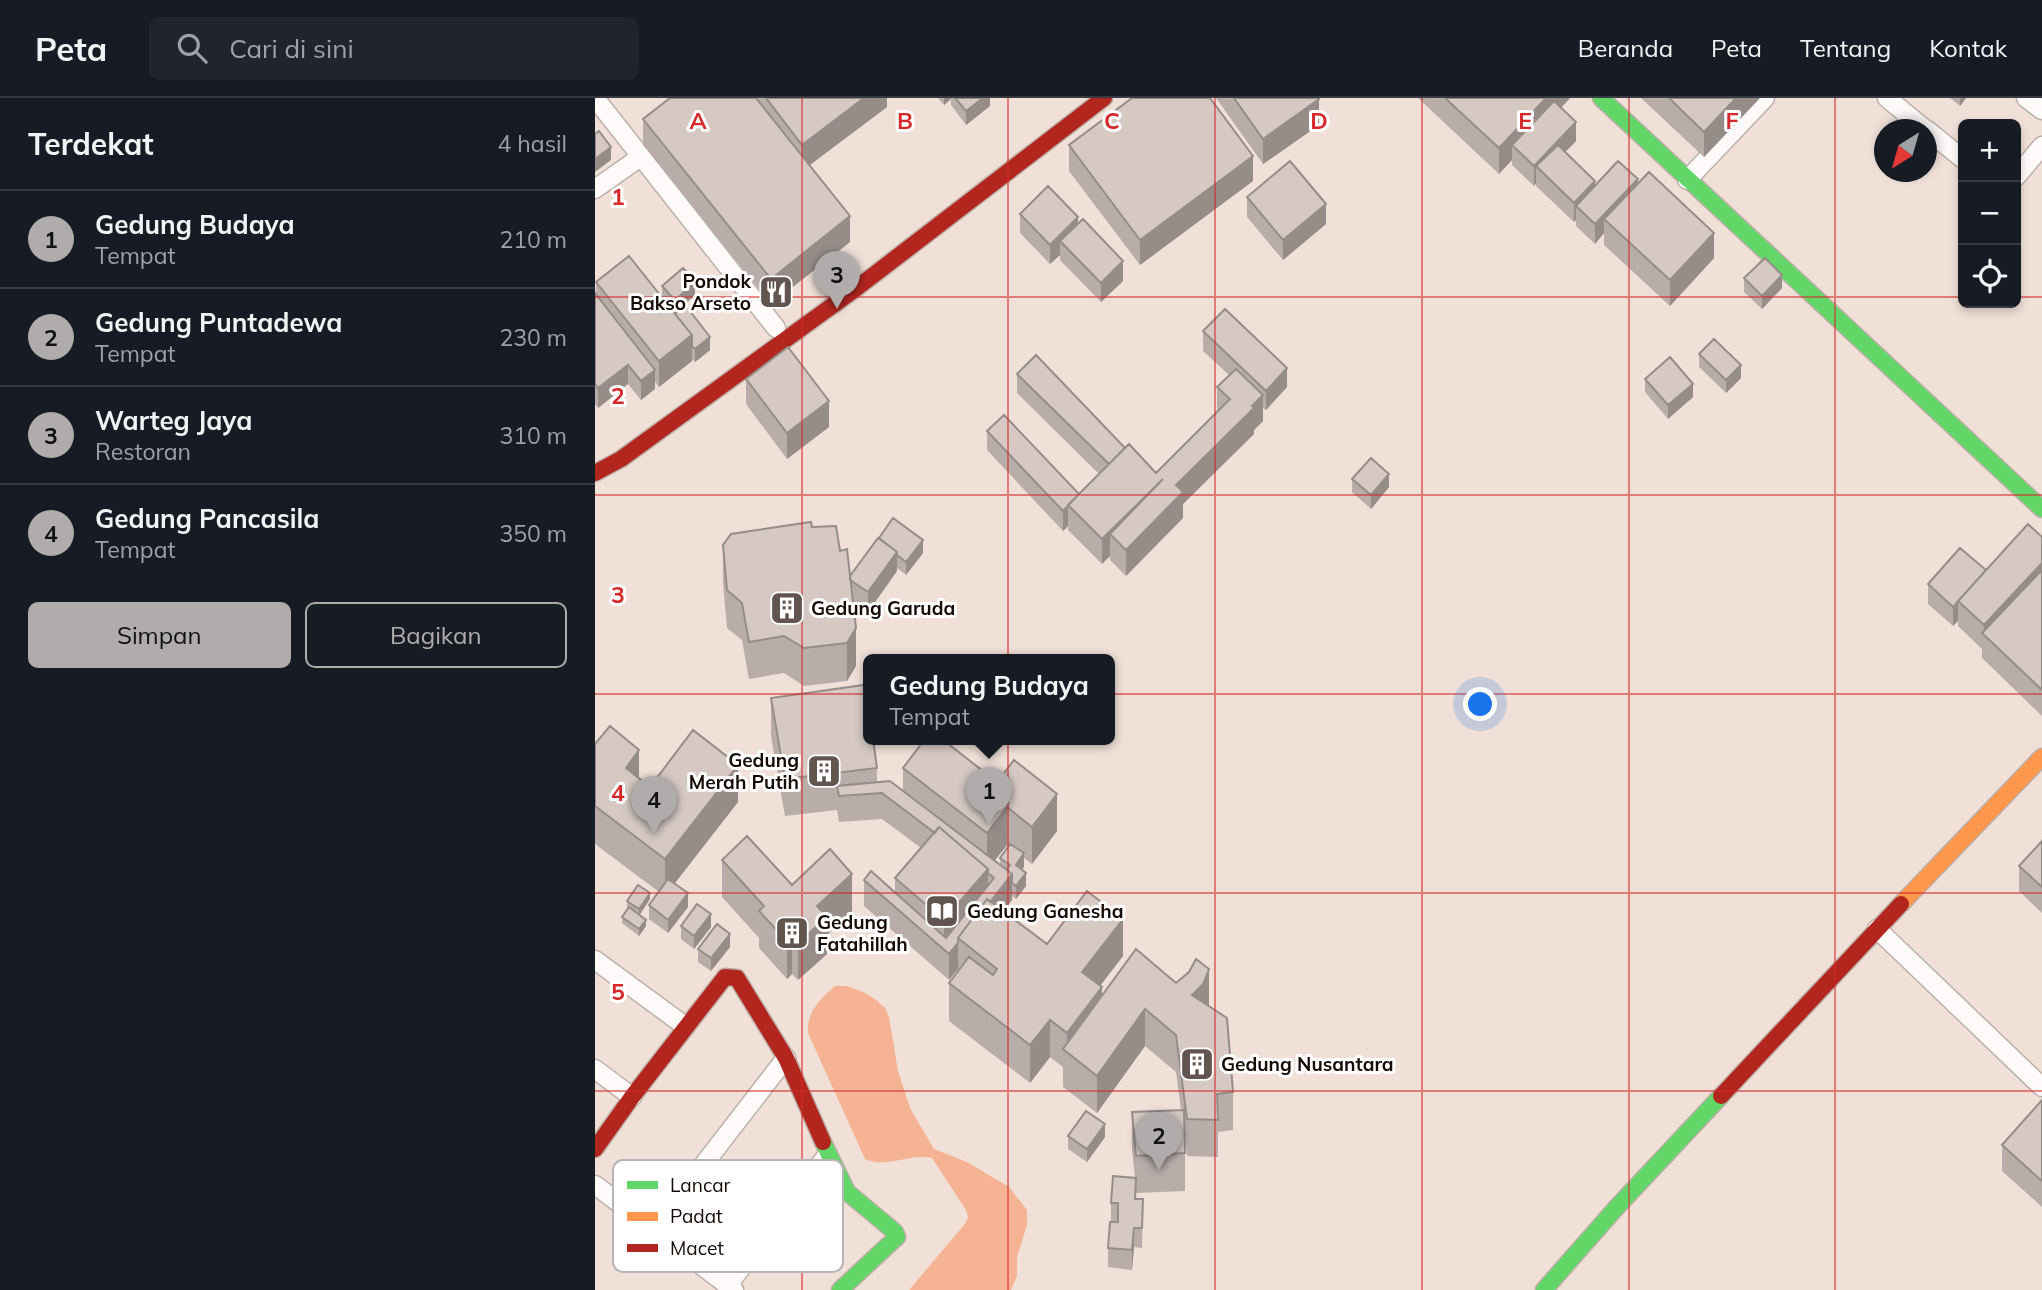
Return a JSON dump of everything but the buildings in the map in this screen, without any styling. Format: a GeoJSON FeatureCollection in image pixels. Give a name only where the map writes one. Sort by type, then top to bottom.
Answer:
{"type":"FeatureCollection","features":[{"type":"Feature","properties":{"kind":"main road"},"geometry":{"type":"LineString","coordinates":[[963,186],[1078,98]]}},
{"type":"Feature","properties":{"kind":"main road"},"geometry":{"type":"LineString","coordinates":[[595,473],[621,458],[855,289],[1104,98]]}},
{"type":"Feature","properties":{"kind":"main road"},"geometry":{"type":"LineString","coordinates":[[1601,98],[2042,509]]}},
{"type":"Feature","properties":{"kind":"main road"},"geometry":{"type":"LineString","coordinates":[[699,382],[806,304]]}},
{"type":"Feature","properties":{"kind":"main road"},"geometry":{"type":"LineString","coordinates":[[1543,1290],[1616,1208],[1877,929],[2042,757]]}},
{"type":"Feature","properties":{"kind":"main road"},"geometry":{"type":"LineString","coordinates":[[595,1149],[685,1026],[725,977],[737,978],[786,1058],[831,1160]]}},
{"type":"Feature","properties":{"kind":"main road"},"geometry":{"type":"LineString","coordinates":[[840,1290],[897,1237],[895,1232],[847,1192],[843,1184]]}},
{"type":"Feature","properties":{"kind":"street"},"geometry":{"type":"LineString","coordinates":[[595,98],[776,328]]}},
{"type":"Feature","properties":{"kind":"street"},"geometry":{"type":"LineString","coordinates":[[1687,180],[1765,98]]}},
{"type":"Feature","properties":{"kind":"street"},"geometry":{"type":"LineString","coordinates":[[1887,98],[1913,119]]}},
{"type":"Feature","properties":{"kind":"street"},"geometry":{"type":"LineString","coordinates":[[2026,98],[2042,110]]}},
{"type":"Feature","properties":{"kind":"street"},"geometry":{"type":"LineString","coordinates":[[1937,139],[1958,155]]}},
{"type":"Feature","properties":{"kind":"street"},"geometry":{"type":"LineString","coordinates":[[2021,171],[2042,146]]}},
{"type":"Feature","properties":{"kind":"street"},"geometry":{"type":"LineString","coordinates":[[595,188],[642,156]]}},
{"type":"Feature","properties":{"kind":"street"},"geometry":{"type":"LineString","coordinates":[[1877,929],[2042,1087]]}},
{"type":"Feature","properties":{"kind":"street"},"geometry":{"type":"LineString","coordinates":[[595,960],[685,1026]]}},
{"type":"Feature","properties":{"kind":"street"},"geometry":{"type":"LineString","coordinates":[[707,1160],[786,1058]]}},
{"type":"Feature","properties":{"kind":"street"},"geometry":{"type":"LineString","coordinates":[[595,1069],[632,1097]]}},
{"type":"Feature","properties":{"kind":"street"},"geometry":{"type":"LineString","coordinates":[[824,1160],[828,1154]]}},
{"type":"Feature","properties":{"kind":"street"},"geometry":{"type":"LineString","coordinates":[[595,1185],[613,1199]]}},
{"type":"Feature","properties":{"kind":"street"},"geometry":{"type":"LineString","coordinates":[[710,1272],[731,1287],[742,1272]]}},
{"type":"Feature","properties":{"kind":"shaded area"},"geometry":{"type":"Polygon","coordinates":[[[835,986],[847,986],[863,992],[885,1008],[898,1071],[910,1108],[934,1149],[967,1162],[1009,1187],[1027,1210],[1027,1225],[1017,1257],[1017,1276],[1011,1290],[909,1290],[968,1218],[966,1210],[932,1158],[915,1157],[889,1162],[865,1159],[808,1033],[812,1013],[819,1001],[835,986]]]}},
{"type":"Feature","properties":{"kind":"traffic: fast"},"geometry":{"type":"LineString","coordinates":[[1601,98],[2042,509]]}},
{"type":"Feature","properties":{"kind":"traffic: fast"},"geometry":{"type":"LineString","coordinates":[[1544,1290],[1721,1096]]}},
{"type":"Feature","properties":{"kind":"traffic: fast"},"geometry":{"type":"LineString","coordinates":[[823,1142],[832,1160]]}},
{"type":"Feature","properties":{"kind":"traffic: fast"},"geometry":{"type":"LineString","coordinates":[[840,1290],[897,1237],[895,1232],[847,1192],[843,1184]]}},
{"type":"Feature","properties":{"kind":"traffic: slow"},"geometry":{"type":"LineString","coordinates":[[1901,904],[2042,757]]}},
{"type":"Feature","properties":{"kind":"traffic: jam"},"geometry":{"type":"LineString","coordinates":[[595,473],[621,459],[858,287],[1104,98]]}},
{"type":"Feature","properties":{"kind":"traffic: jam"},"geometry":{"type":"LineString","coordinates":[[1721,1096],[1901,904]]}},
{"type":"Feature","properties":{"kind":"traffic: jam"},"geometry":{"type":"LineString","coordinates":[[595,1149],[725,977],[737,978],[786,1058],[823,1142]]}},
{"type":"Feature","properties":{"kind":"place","name":"Pondok Bakso Arseto"},"geometry":{"type":"Point","coordinates":[776,292]}},
{"type":"Feature","properties":{"kind":"place","name":"Warteg Jaya"},"geometry":{"type":"Point","coordinates":[837,309]}},
{"type":"Feature","properties":{"kind":"place","name":"Gedung Garuda"},"geometry":{"type":"Point","coordinates":[787,608]}},
{"type":"Feature","properties":{"kind":"place","name":"Gedung Merah Putih"},"geometry":{"type":"Point","coordinates":[824,771]}},
{"type":"Feature","properties":{"kind":"place","name":"Gedung Budaya"},"geometry":{"type":"Point","coordinates":[989,825]}},
{"type":"Feature","properties":{"kind":"place","name":"Gedung Pancasila"},"geometry":{"type":"Point","coordinates":[654,834]}},
{"type":"Feature","properties":{"kind":"place","name":"Gedung Ganesha"},"geometry":{"type":"Point","coordinates":[942,911]}},
{"type":"Feature","properties":{"kind":"place","name":"Gedung Fatahillah"},"geometry":{"type":"Point","coordinates":[792,933]}},
{"type":"Feature","properties":{"kind":"place","name":"Gedung Nusantara"},"geometry":{"type":"Point","coordinates":[1197,1064]}},
{"type":"Feature","properties":{"kind":"place","name":"Gedung Puntadewa"},"geometry":{"type":"Point","coordinates":[1159,1170]}}]}
